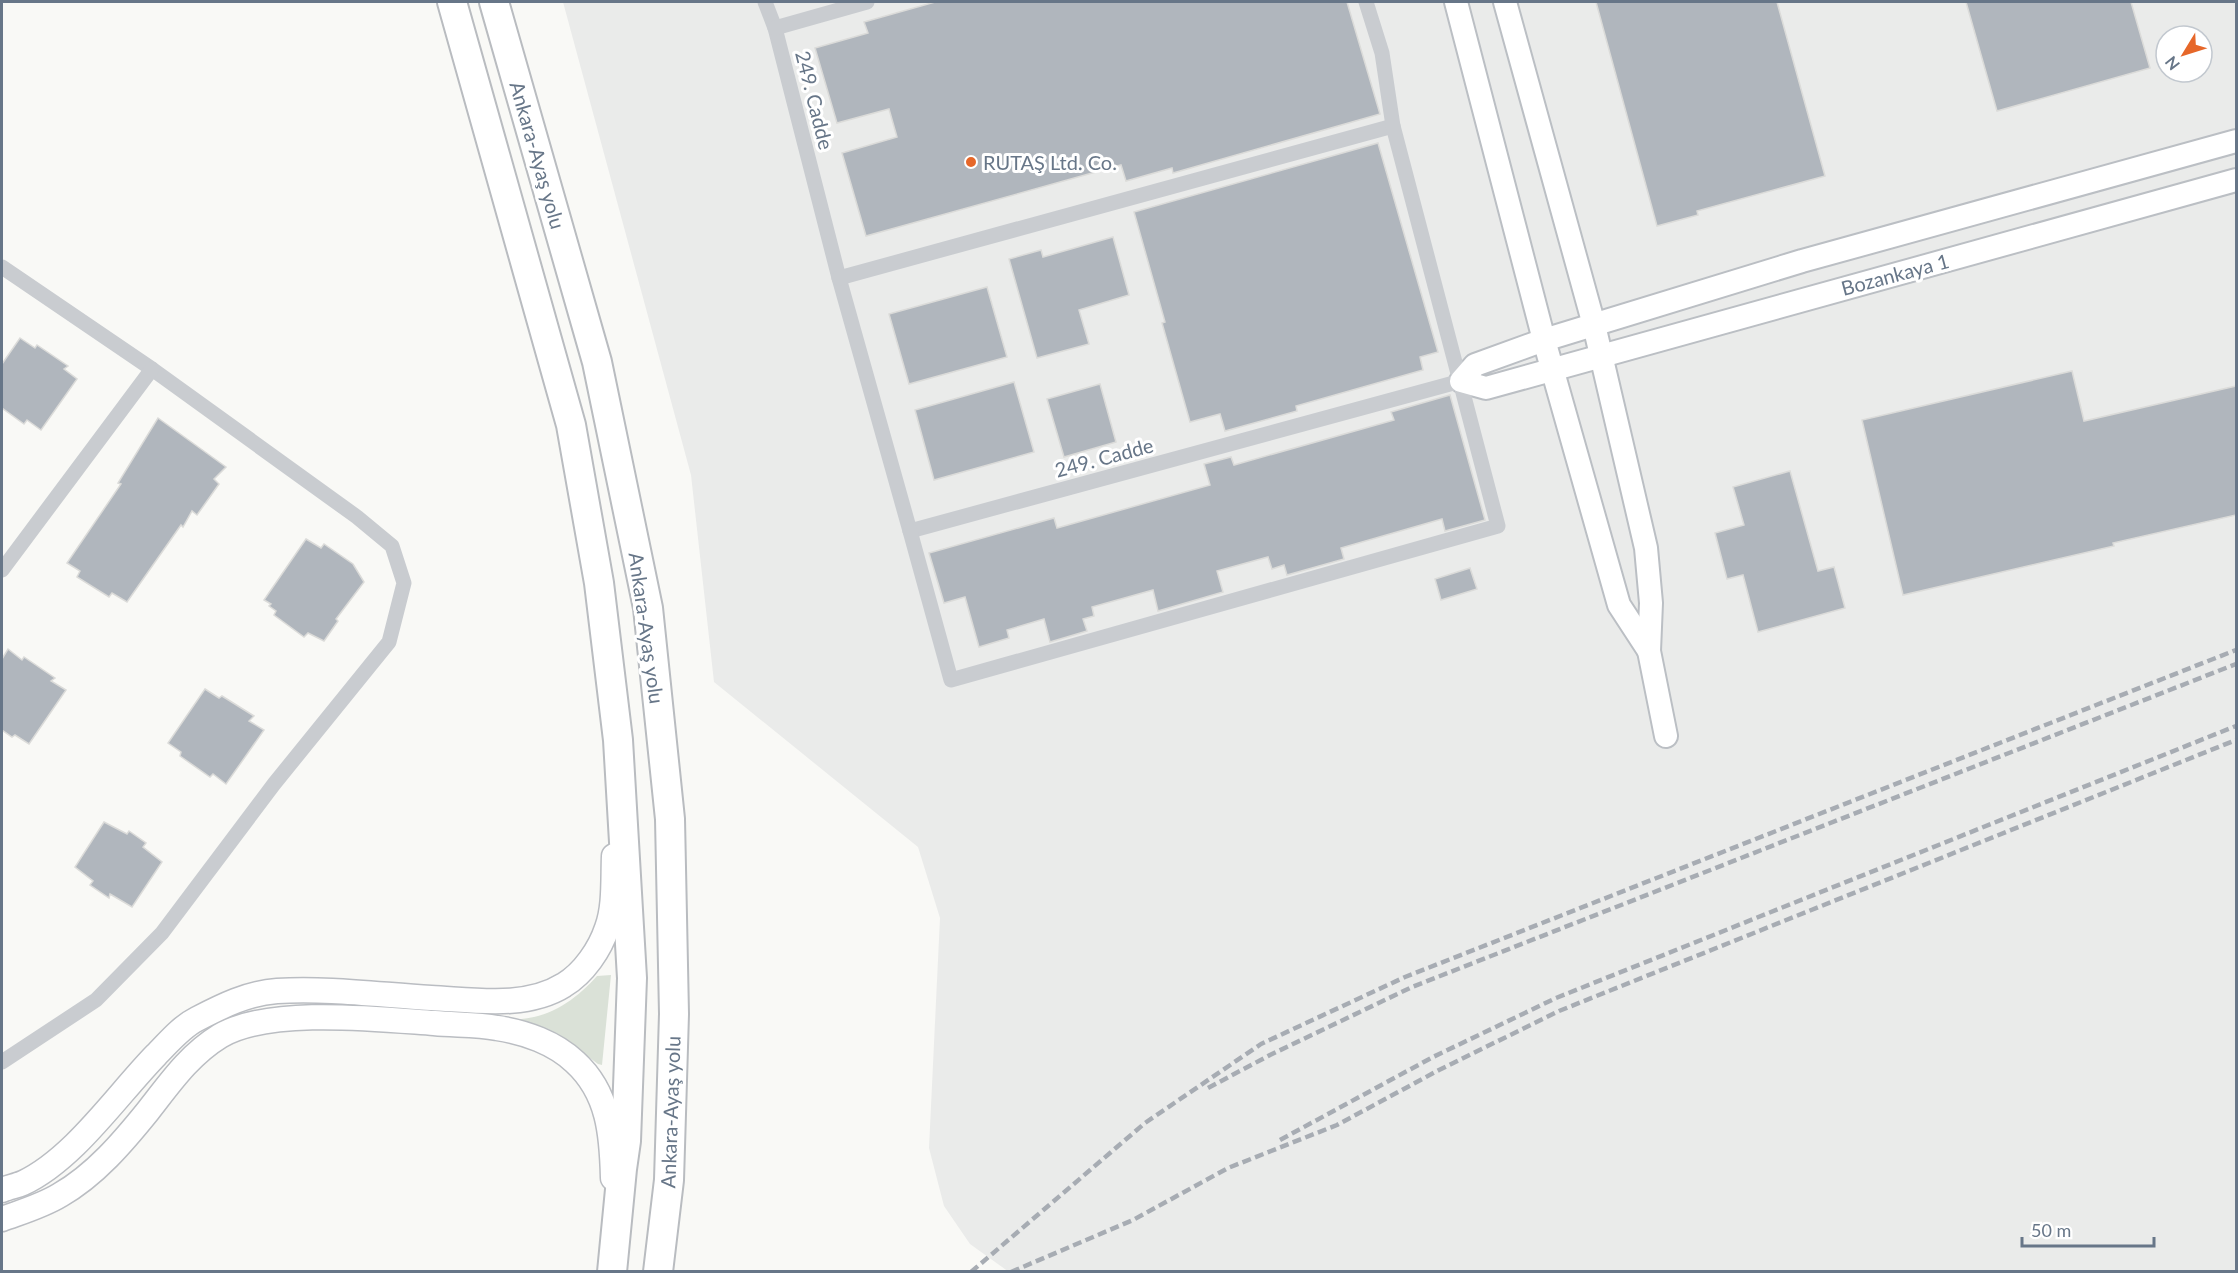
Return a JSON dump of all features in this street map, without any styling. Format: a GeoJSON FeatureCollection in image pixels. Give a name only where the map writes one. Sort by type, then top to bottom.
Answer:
{"type":"FeatureCollection","features":[{"type":"Feature","properties":{"kind":"highway","name":"Ankara-Ayaş yolu"},"geometry":{"type":"LineString","coordinates":[[452,2],[571,425],[599,583],[618,740],[632,978],[626,1141],[621,1169],[612,1272]]}},
{"type":"Feature","properties":{"kind":"highway","name":"Ankara-Ayaş yolu"},"geometry":{"type":"LineString","coordinates":[[494,2],[597,362],[648,608],[670,819],[674,1003],[669,1180],[658,1272]]}},
{"type":"Feature","properties":{"kind":"main road"},"geometry":{"type":"LineString","coordinates":[[2,1190],[31,1178],[65,1153],[136,1075],[194,1020],[245,996],[277,991],[338,992],[494,1001],[520,1000],[564,986],[582,970],[595,952],[608,927],[612,896],[618,740]]}},
{"type":"Feature","properties":{"kind":"main road"},"geometry":{"type":"LineString","coordinates":[[2,1219],[61,1195],[84,1178],[125,1138],[190,1058],[220,1036],[237,1028],[288,1019],[333,1018],[497,1028],[529,1036],[554,1046],[575,1061],[596,1085],[604,1106],[612,1155],[615,1240]]}},
{"type":"Feature","properties":{"kind":"street","name":"249. Cadde"},"geometry":{"type":"LineString","coordinates":[[765,2],[776,28],[839,278],[910,531],[1461,381]]}},
{"type":"Feature","properties":{"kind":"street"},"geometry":{"type":"LineString","coordinates":[[776,28],[867,2]]}},
{"type":"Feature","properties":{"kind":"street"},"geometry":{"type":"LineString","coordinates":[[910,531],[951,680],[1498,526],[1393,126],[1382,53],[1366,2]]}},
{"type":"Feature","properties":{"kind":"street"},"geometry":{"type":"LineString","coordinates":[[1456,2],[1544,340],[1619,605],[1648,651]]}},
{"type":"Feature","properties":{"kind":"street"},"geometry":{"type":"LineString","coordinates":[[1505,2],[1602,355],[1646,548],[1651,603],[1648,651],[1666,736]]}},
{"type":"Feature","properties":{"kind":"street"},"geometry":{"type":"LineString","coordinates":[[839,278],[1393,126]]}},
{"type":"Feature","properties":{"kind":"street"},"geometry":{"type":"LineString","coordinates":[[1461,381],[1476,365],[1544,340],[1802,261],[2236,141]]}},
{"type":"Feature","properties":{"kind":"street","name":"Bozankaya 1"},"geometry":{"type":"LineString","coordinates":[[1461,381],[1486,388],[2236,180]]}},
{"type":"Feature","properties":{"kind":"street"},"geometry":{"type":"LineString","coordinates":[[2,267],[152,369],[357,517],[392,546],[404,583],[389,642],[274,784],[162,933],[96,1000],[2,1062]]}},
{"type":"Feature","properties":{"kind":"street"},"geometry":{"type":"LineString","coordinates":[[3,564],[152,369]]}},
{"type":"Feature","properties":{"kind":"shaded area"},"geometry":{"type":"Polygon","coordinates":[[[563,2],[2236,2],[2236,1271],[1009,1272],[970,1244],[944,1206],[929,1148],[940,918],[918,847],[714,682],[691,475],[563,2]]]}},
{"type":"Feature","properties":{"kind":"shaded area"},"geometry":{"type":"Polygon","coordinates":[[[611,975],[602,1065],[570,1043],[511,1019],[536,1017],[547,1013],[579,994],[597,976],[611,975]]]}},
{"type":"Feature","properties":{"kind":"building"},"geometry":{"type":"Polygon","coordinates":[[[935,2],[1347,2],[1380,114],[1173,173],[1172,168],[1126,181],[1121,165],[866,236],[842,153],[897,137],[889,109],[837,123],[815,48],[868,33],[864,22],[935,2]]]}},
{"type":"Feature","properties":{"kind":"building"},"geometry":{"type":"Polygon","coordinates":[[[1596,2],[1777,2],[1825,176],[1697,211],[1698,215],[1657,226],[1596,2]]]}},
{"type":"Feature","properties":{"kind":"building"},"geometry":{"type":"Polygon","coordinates":[[[1966,2],[2131,2],[2150,68],[1997,111],[1966,2]]]}},
{"type":"Feature","properties":{"kind":"building"},"geometry":{"type":"Polygon","coordinates":[[[1378,143],[1438,352],[1420,357],[1423,370],[1296,406],[1297,411],[1225,431],[1220,414],[1190,422],[1134,212],[1378,143]]]}},
{"type":"Feature","properties":{"kind":"building"},"geometry":{"type":"Polygon","coordinates":[[[1113,237],[1129,295],[1079,310],[1089,344],[1037,358],[1009,259],[1041,250],[1043,257],[1113,237]]]}},
{"type":"Feature","properties":{"kind":"building"},"geometry":{"type":"Polygon","coordinates":[[[987,287],[1007,357],[909,384],[889,314],[987,287]]]}},
{"type":"Feature","properties":{"kind":"building"},"geometry":{"type":"Polygon","coordinates":[[[20,338],[35,348],[37,345],[68,366],[64,369],[77,379],[41,430],[27,420],[24,424],[2,408],[2,364],[20,338]]]}},
{"type":"Feature","properties":{"kind":"building"},"geometry":{"type":"Polygon","coordinates":[[[2072,371],[2084,421],[2236,386],[2236,515],[1903,595],[1862,420],[2072,371]]]}},
{"type":"Feature","properties":{"kind":"building"},"geometry":{"type":"Polygon","coordinates":[[[1014,382],[1034,452],[934,480],[915,410],[1014,382]]]}},
{"type":"Feature","properties":{"kind":"building"},"geometry":{"type":"Polygon","coordinates":[[[1100,384],[1116,442],[1064,457],[1047,399],[1100,384]]]}},
{"type":"Feature","properties":{"kind":"building"},"geometry":{"type":"Polygon","coordinates":[[[1450,395],[1485,520],[1445,531],[1442,519],[1341,548],[1344,559],[1287,575],[1284,565],[1272,569],[1268,557],[1217,571],[1223,592],[1158,611],[1153,590],[1092,607],[1094,616],[1083,619],[1087,631],[1050,642],[1044,619],[1007,630],[1009,638],[979,647],[965,597],[944,603],[929,553],[1054,518],[1057,528],[1210,485],[1204,464],[1231,457],[1234,465],[1394,420],[1391,412],[1450,395]]]}},
{"type":"Feature","properties":{"kind":"building"},"geometry":{"type":"Polygon","coordinates":[[[158,418],[226,467],[214,479],[219,484],[197,515],[192,511],[183,527],[181,525],[127,602],[112,593],[109,597],[77,577],[80,571],[67,563],[121,484],[118,483],[158,418]]]}},
{"type":"Feature","properties":{"kind":"building"},"geometry":{"type":"Polygon","coordinates":[[[1790,471],[1818,571],[1834,567],[1845,608],[1758,632],[1743,575],[1727,579],[1715,533],[1744,525],[1733,487],[1790,471]]]}},
{"type":"Feature","properties":{"kind":"building"},"geometry":{"type":"Polygon","coordinates":[[[306,539],[321,548],[324,544],[353,564],[364,582],[336,619],[338,621],[324,641],[308,633],[304,637],[274,615],[276,611],[264,600],[306,539]]]}},
{"type":"Feature","properties":{"kind":"building"},"geometry":{"type":"Polygon","coordinates":[[[1470,568],[1477,589],[1441,600],[1435,579],[1470,568]]]}},
{"type":"Feature","properties":{"kind":"building"},"geometry":{"type":"Polygon","coordinates":[[[8,649],[22,660],[24,657],[55,678],[51,681],[66,690],[29,744],[2,730],[2,659],[8,649]]]}},
{"type":"Feature","properties":{"kind":"building"},"geometry":{"type":"Polygon","coordinates":[[[205,689],[219,698],[222,696],[254,716],[249,721],[264,730],[226,784],[213,774],[210,777],[180,756],[181,752],[168,743],[205,689]]]}},
{"type":"Feature","properties":{"kind":"building"},"geometry":{"type":"Polygon","coordinates":[[[104,822],[127,834],[129,831],[146,843],[143,847],[162,862],[132,907],[110,894],[109,898],[90,885],[93,881],[75,867],[104,822]]]}},
{"type":"Feature","properties":{"kind":"railway"},"geometry":{"type":"LineString","coordinates":[[971,1272],[1145,1123],[1261,1044],[1405,977],[2236,650]]}},
{"type":"Feature","properties":{"kind":"railway"},"geometry":{"type":"LineString","coordinates":[[1208,1088],[1270,1055],[1412,987],[2236,664]]}},
{"type":"Feature","properties":{"kind":"railway"},"geometry":{"type":"LineString","coordinates":[[1280,1140],[1433,1057],[1556,998],[2236,726]]}},
{"type":"Feature","properties":{"kind":"railway"},"geometry":{"type":"LineString","coordinates":[[1011,1272],[1133,1220],[1228,1168],[1337,1125],[1439,1070],[1559,1011],[2236,740]]}},
{"type":"Feature","properties":{"kind":"place","name":"RUTAŞ Ltd. Co."},"geometry":{"type":"Point","coordinates":[971,162]}}]}
